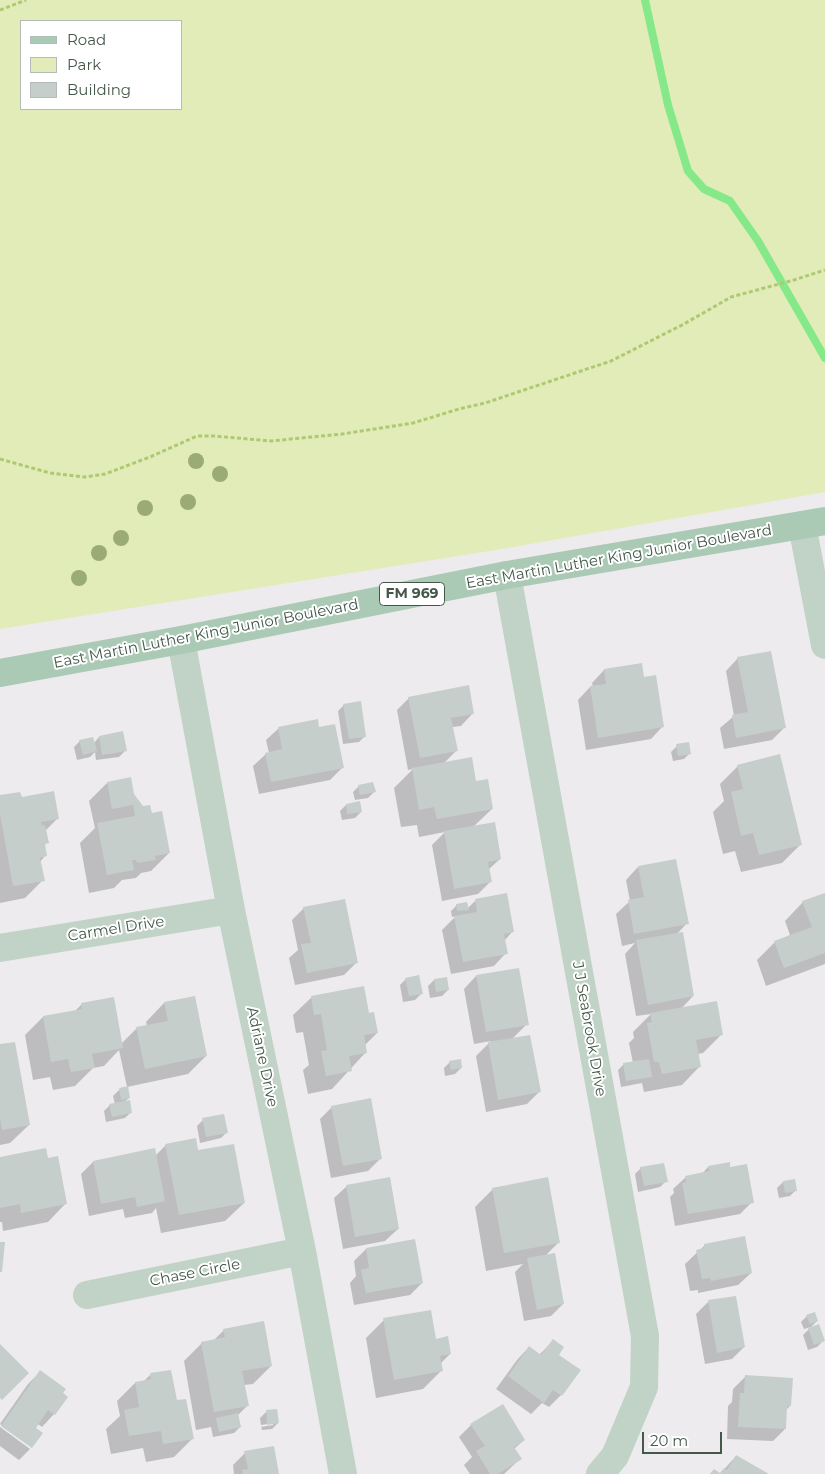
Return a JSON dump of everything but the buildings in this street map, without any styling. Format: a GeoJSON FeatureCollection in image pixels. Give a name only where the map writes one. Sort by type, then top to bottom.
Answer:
{"type":"FeatureCollection","features":[{"type":"Feature","properties":{"kind":"main road","name":"East Martin Luther King Junior Boulevard"},"geometry":{"type":"LineString","coordinates":[[0,673],[181,640],[507,575],[813,523]]}},
{"type":"Feature","properties":{"kind":"street"},"geometry":{"type":"LineString","coordinates":[[813,523],[825,645]]}},
{"type":"Feature","properties":{"kind":"street","name":"J J Seabrook Drive"},"geometry":{"type":"LineString","coordinates":[[507,575],[645,1336],[644,1387],[614,1456],[600,1474]]}},
{"type":"Feature","properties":{"kind":"street","name":"Adriane Drive"},"geometry":{"type":"LineString","coordinates":[[181,640],[232,910],[302,1251],[343,1474]]}},
{"type":"Feature","properties":{"kind":"street","name":"Carmel Drive"},"geometry":{"type":"LineString","coordinates":[[0,948],[232,910]]}},
{"type":"Feature","properties":{"kind":"street","name":"Chase Circle"},"geometry":{"type":"LineString","coordinates":[[87,1295],[302,1251]]}},
{"type":"Feature","properties":{"kind":"path"},"geometry":{"type":"LineString","coordinates":[[0,10],[26,0]]}},
{"type":"Feature","properties":{"kind":"path"},"geometry":{"type":"LineString","coordinates":[[0,459],[50,473],[85,477],[105,474],[197,436],[271,441],[332,435],[414,423],[459,409],[485,404],[611,361],[684,324],[731,297],[825,270]]}},
{"type":"Feature","properties":{"kind":"green space"},"geometry":{"type":"Polygon","coordinates":[[[0,0],[825,0],[825,492],[502,549],[0,629],[0,0]]]}},
{"type":"Feature","properties":{"kind":"waterway"},"geometry":{"type":"LineString","coordinates":[[645,0],[668,105],[688,171],[704,189],[730,201],[758,241],[825,358]]}}]}
